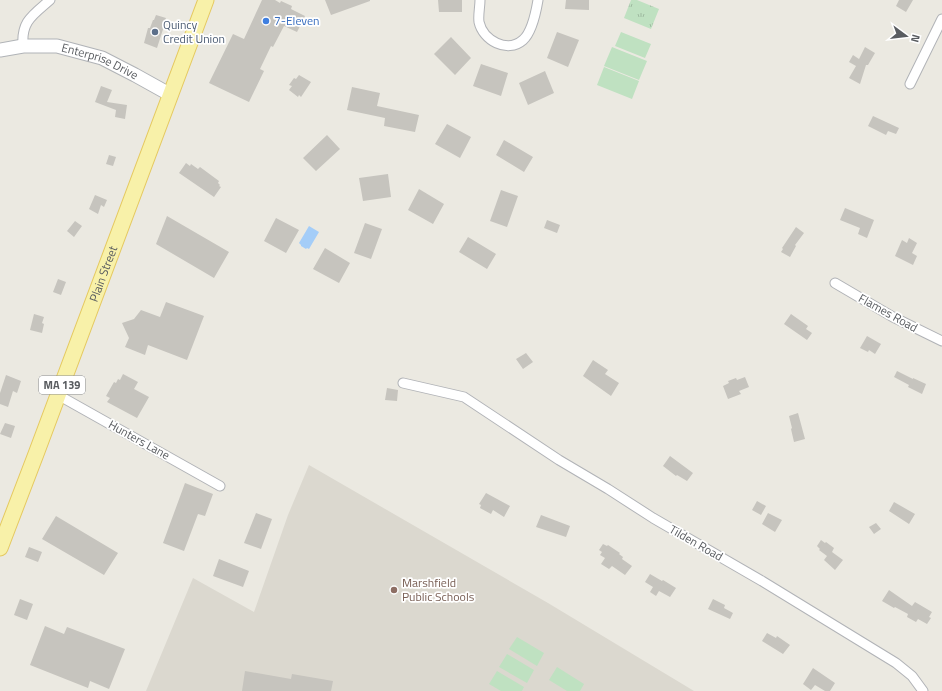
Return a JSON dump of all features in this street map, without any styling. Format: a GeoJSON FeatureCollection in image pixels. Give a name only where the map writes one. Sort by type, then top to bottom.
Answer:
{"type":"FeatureCollection","features":[{"type":"Feature","properties":{"kind":"main road","name":"Plain Street"},"geometry":{"type":"LineString","coordinates":[[0,548],[206,0]]}},
{"type":"Feature","properties":{"kind":"street"},"geometry":{"type":"LineString","coordinates":[[23,46],[22,39],[27,21],[50,0]]}},
{"type":"Feature","properties":{"kind":"street"},"geometry":{"type":"LineString","coordinates":[[480,0],[479,21],[482,30],[496,43],[507,46],[518,43],[528,34],[538,0]]}},
{"type":"Feature","properties":{"kind":"street"},"geometry":{"type":"LineString","coordinates":[[910,84],[942,19]]}},
{"type":"Feature","properties":{"kind":"street","name":"Enterprise Drive"},"geometry":{"type":"LineString","coordinates":[[0,50],[23,46],[57,46],[102,58],[171,95]]}},
{"type":"Feature","properties":{"kind":"street","name":"Flames Road"},"geometry":{"type":"LineString","coordinates":[[835,283],[894,317],[942,341]]}},
{"type":"Feature","properties":{"kind":"street","name":"Tilden Road"},"geometry":{"type":"LineString","coordinates":[[403,383],[464,398],[559,460],[653,518],[896,662],[912,676],[924,691]]}},
{"type":"Feature","properties":{"kind":"street","name":"Hunters Lane"},"geometry":{"type":"LineString","coordinates":[[58,395],[220,486]]}},
{"type":"Feature","properties":{"kind":"shaded area","name":"Marshfield Public Schools"},"geometry":{"type":"Polygon","coordinates":[[[309,465],[548,603],[694,691],[146,691],[193,578],[254,612],[288,515],[309,465]]]}},
{"type":"Feature","properties":{"kind":"green space"},"geometry":{"type":"Polygon","coordinates":[[[631,0],[637,0],[659,9],[651,29],[624,18],[631,0]]]}},
{"type":"Feature","properties":{"kind":"green space"},"geometry":{"type":"Polygon","coordinates":[[[621,32],[651,44],[645,58],[615,46],[621,32]]]}},
{"type":"Feature","properties":{"kind":"green space"},"geometry":{"type":"Polygon","coordinates":[[[612,47],[647,61],[639,80],[604,66],[612,47]]]}},
{"type":"Feature","properties":{"kind":"green space"},"geometry":{"type":"Polygon","coordinates":[[[604,67],[639,81],[632,99],[597,85],[604,67]]]}},
{"type":"Feature","properties":{"kind":"green space"},"geometry":{"type":"Polygon","coordinates":[[[517,637],[544,653],[537,666],[509,649],[517,637]]]}},
{"type":"Feature","properties":{"kind":"green space"},"geometry":{"type":"Polygon","coordinates":[[[507,654],[534,670],[527,683],[499,667],[507,654]]]}},
{"type":"Feature","properties":{"kind":"green space"},"geometry":{"type":"Polygon","coordinates":[[[557,667],[584,684],[580,691],[567,691],[549,680],[557,667]]]}},
{"type":"Feature","properties":{"kind":"green space"},"geometry":{"type":"Polygon","coordinates":[[[497,671],[524,687],[522,691],[501,691],[489,684],[497,671]]]}},
{"type":"Feature","properties":{"kind":"water"},"geometry":{"type":"Polygon","coordinates":[[[309,226],[319,232],[309,249],[306,249],[299,243],[309,226]]]}},
{"type":"Feature","properties":{"kind":"building"},"geometry":{"type":"Polygon","coordinates":[[[262,0],[275,0],[280,3],[281,1],[292,6],[291,9],[305,16],[297,32],[284,26],[273,47],[271,46],[260,69],[264,71],[249,102],[209,83],[233,34],[244,39],[262,0]]]}},
{"type":"Feature","properties":{"kind":"building"},"geometry":{"type":"Polygon","coordinates":[[[325,0],[370,0],[370,1],[331,15],[325,0]]]}},
{"type":"Feature","properties":{"kind":"building"},"geometry":{"type":"Polygon","coordinates":[[[438,0],[462,0],[462,12],[439,12],[438,0]]]}},
{"type":"Feature","properties":{"kind":"building"},"geometry":{"type":"Polygon","coordinates":[[[566,0],[589,0],[589,10],[565,9],[566,0]]]}},
{"type":"Feature","properties":{"kind":"building"},"geometry":{"type":"Polygon","coordinates":[[[899,0],[913,0],[906,12],[896,6],[899,0]]]}},
{"type":"Feature","properties":{"kind":"building","name":"Quincy Credit Union"},"geometry":{"type":"Polygon","coordinates":[[[156,15],[166,18],[157,48],[144,43],[148,28],[150,28],[156,15]]]}},
{"type":"Feature","properties":{"kind":"building"},"geometry":{"type":"Polygon","coordinates":[[[557,32],[579,40],[568,67],[547,58],[557,32]]]}},
{"type":"Feature","properties":{"kind":"building"},"geometry":{"type":"Polygon","coordinates":[[[451,37],[471,58],[455,75],[434,54],[451,37]]]}},
{"type":"Feature","properties":{"kind":"building"},"geometry":{"type":"Polygon","coordinates":[[[865,47],[875,53],[868,65],[866,65],[860,84],[849,78],[856,66],[849,62],[853,55],[859,59],[865,47]]]}},
{"type":"Feature","properties":{"kind":"building"},"geometry":{"type":"Polygon","coordinates":[[[481,64],[508,73],[501,96],[473,86],[481,64]]]}},
{"type":"Feature","properties":{"kind":"building"},"geometry":{"type":"Polygon","coordinates":[[[545,71],[554,93],[528,105],[519,83],[545,71]]]}},
{"type":"Feature","properties":{"kind":"building"},"geometry":{"type":"Polygon","coordinates":[[[299,75],[311,82],[301,97],[299,95],[298,97],[289,90],[292,86],[289,85],[294,78],[296,79],[299,75]]]}},
{"type":"Feature","properties":{"kind":"building"},"geometry":{"type":"Polygon","coordinates":[[[101,86],[112,90],[107,102],[127,105],[125,119],[115,117],[116,110],[95,102],[101,86]]]}},
{"type":"Feature","properties":{"kind":"building"},"geometry":{"type":"Polygon","coordinates":[[[352,87],[380,93],[377,106],[419,115],[415,132],[384,126],[385,118],[347,110],[352,87]]]}},
{"type":"Feature","properties":{"kind":"building"},"geometry":{"type":"Polygon","coordinates":[[[873,116],[899,128],[896,134],[888,131],[886,135],[868,126],[873,116]]]}},
{"type":"Feature","properties":{"kind":"building"},"geometry":{"type":"Polygon","coordinates":[[[447,124],[471,137],[460,158],[435,144],[447,124]]]}},
{"type":"Feature","properties":{"kind":"building"},"geometry":{"type":"Polygon","coordinates":[[[327,135],[340,149],[316,171],[303,158],[327,135]]]}},
{"type":"Feature","properties":{"kind":"building"},"geometry":{"type":"Polygon","coordinates":[[[504,140],[533,157],[524,172],[496,155],[504,140]]]}},
{"type":"Feature","properties":{"kind":"building"},"geometry":{"type":"Polygon","coordinates":[[[109,155],[116,157],[113,166],[106,164],[109,155]]]}},
{"type":"Feature","properties":{"kind":"building"},"geometry":{"type":"Polygon","coordinates":[[[186,163],[190,166],[191,164],[198,169],[200,167],[219,181],[219,186],[221,187],[214,197],[179,173],[186,163]]]}},
{"type":"Feature","properties":{"kind":"building"},"geometry":{"type":"Polygon","coordinates":[[[388,174],[391,197],[363,201],[359,178],[388,174]]]}},
{"type":"Feature","properties":{"kind":"building"},"geometry":{"type":"Polygon","coordinates":[[[419,189],[444,204],[433,224],[408,210],[419,189]]]}},
{"type":"Feature","properties":{"kind":"building"},"geometry":{"type":"Polygon","coordinates":[[[501,190],[518,196],[507,227],[490,221],[501,190]]]}},
{"type":"Feature","properties":{"kind":"building"},"geometry":{"type":"Polygon","coordinates":[[[95,195],[107,200],[104,207],[101,205],[98,214],[89,209],[95,195]]]}},
{"type":"Feature","properties":{"kind":"building"},"geometry":{"type":"Polygon","coordinates":[[[845,208],[874,220],[867,238],[858,234],[860,228],[840,220],[845,208]]]}},
{"type":"Feature","properties":{"kind":"building"},"geometry":{"type":"Polygon","coordinates":[[[167,216],[229,252],[214,278],[156,244],[167,216]]]}},
{"type":"Feature","properties":{"kind":"building"},"geometry":{"type":"Polygon","coordinates":[[[276,218],[299,230],[286,253],[264,241],[276,218]]]}},
{"type":"Feature","properties":{"kind":"building"},"geometry":{"type":"Polygon","coordinates":[[[547,220],[560,225],[557,233],[544,228],[547,220]]]}},
{"type":"Feature","properties":{"kind":"building"},"geometry":{"type":"Polygon","coordinates":[[[75,221],[82,226],[74,237],[67,231],[75,221]]]}},
{"type":"Feature","properties":{"kind":"building"},"geometry":{"type":"Polygon","coordinates":[[[365,223],[382,229],[371,259],[354,253],[365,223]]]}},
{"type":"Feature","properties":{"kind":"building"},"geometry":{"type":"Polygon","coordinates":[[[796,227],[804,233],[795,245],[796,246],[790,257],[781,252],[783,249],[782,248],[796,227]]]}},
{"type":"Feature","properties":{"kind":"building"},"geometry":{"type":"Polygon","coordinates":[[[468,237],[496,254],[487,269],[459,252],[468,237]]]}},
{"type":"Feature","properties":{"kind":"building"},"geometry":{"type":"Polygon","coordinates":[[[909,238],[917,243],[912,253],[917,256],[913,265],[895,256],[902,240],[907,243],[909,238]]]}},
{"type":"Feature","properties":{"kind":"building"},"geometry":{"type":"Polygon","coordinates":[[[325,248],[350,263],[339,283],[313,269],[325,248]]]}},
{"type":"Feature","properties":{"kind":"building"},"geometry":{"type":"Polygon","coordinates":[[[58,279],[66,282],[61,295],[53,292],[58,279]]]}},
{"type":"Feature","properties":{"kind":"building"},"geometry":{"type":"Polygon","coordinates":[[[166,302],[204,316],[187,360],[148,345],[145,355],[125,347],[129,338],[122,323],[134,319],[141,310],[160,317],[166,302]]]}},
{"type":"Feature","properties":{"kind":"building"},"geometry":{"type":"Polygon","coordinates":[[[34,314],[44,317],[42,323],[44,324],[42,333],[30,330],[34,314]]]}},
{"type":"Feature","properties":{"kind":"building"},"geometry":{"type":"Polygon","coordinates":[[[791,314],[808,326],[806,329],[812,333],[807,340],[784,324],[791,314]]]}},
{"type":"Feature","properties":{"kind":"building"},"geometry":{"type":"Polygon","coordinates":[[[867,336],[881,344],[875,354],[869,350],[868,352],[860,348],[867,336]]]}},
{"type":"Feature","properties":{"kind":"building"},"geometry":{"type":"Polygon","coordinates":[[[526,353],[533,362],[523,369],[516,359],[526,353]]]}},
{"type":"Feature","properties":{"kind":"building"},"geometry":{"type":"Polygon","coordinates":[[[593,360],[608,370],[605,374],[619,383],[611,396],[583,376],[593,360]]]}},
{"type":"Feature","properties":{"kind":"building"},"geometry":{"type":"Polygon","coordinates":[[[897,371],[926,384],[922,394],[908,387],[909,385],[894,377],[897,371]]]}},
{"type":"Feature","properties":{"kind":"building"},"geometry":{"type":"Polygon","coordinates":[[[123,374],[138,382],[134,389],[149,397],[137,418],[107,402],[110,398],[106,396],[114,382],[116,383],[118,379],[120,380],[123,374]]]}},
{"type":"Feature","properties":{"kind":"building"},"geometry":{"type":"Polygon","coordinates":[[[6,375],[21,381],[17,393],[13,391],[8,407],[0,404],[0,393],[6,375]]]}},
{"type":"Feature","properties":{"kind":"building"},"geometry":{"type":"Polygon","coordinates":[[[745,377],[749,387],[739,391],[741,394],[728,399],[723,386],[729,383],[728,381],[745,377]]]}},
{"type":"Feature","properties":{"kind":"building"},"geometry":{"type":"Polygon","coordinates":[[[387,388],[398,390],[397,401],[385,400],[387,388]]]}},
{"type":"Feature","properties":{"kind":"building"},"geometry":{"type":"Polygon","coordinates":[[[798,413],[805,439],[794,442],[789,416],[798,413]]]}},
{"type":"Feature","properties":{"kind":"building"},"geometry":{"type":"Polygon","coordinates":[[[5,423],[15,426],[11,438],[0,434],[5,423]]]}},
{"type":"Feature","properties":{"kind":"building"},"geometry":{"type":"Polygon","coordinates":[[[670,456],[693,473],[687,481],[677,475],[676,476],[663,466],[670,456]]]}},
{"type":"Feature","properties":{"kind":"building"},"geometry":{"type":"Polygon","coordinates":[[[185,483],[213,494],[205,516],[198,514],[184,551],[163,543],[185,483]]]}},
{"type":"Feature","properties":{"kind":"building"},"geometry":{"type":"Polygon","coordinates":[[[486,493],[510,506],[504,517],[493,510],[491,514],[480,508],[481,505],[479,504],[486,493]]]}},
{"type":"Feature","properties":{"kind":"building"},"geometry":{"type":"Polygon","coordinates":[[[757,501],[766,506],[761,515],[752,510],[757,501]]]}},
{"type":"Feature","properties":{"kind":"building"},"geometry":{"type":"Polygon","coordinates":[[[894,502],[915,514],[909,524],[889,511],[894,502]]]}},
{"type":"Feature","properties":{"kind":"building"},"geometry":{"type":"Polygon","coordinates":[[[256,513],[272,519],[261,549],[244,543],[256,513]]]}},
{"type":"Feature","properties":{"kind":"building"},"geometry":{"type":"Polygon","coordinates":[[[768,513],[782,520],[775,532],[762,524],[768,513]]]}},
{"type":"Feature","properties":{"kind":"building"},"geometry":{"type":"Polygon","coordinates":[[[541,515],[570,526],[566,537],[536,527],[541,515]]]}},
{"type":"Feature","properties":{"kind":"building"},"geometry":{"type":"Polygon","coordinates":[[[56,516],[118,553],[104,575],[42,539],[56,516]]]}},
{"type":"Feature","properties":{"kind":"building"},"geometry":{"type":"Polygon","coordinates":[[[876,523],[881,529],[874,534],[869,527],[876,523]]]}},
{"type":"Feature","properties":{"kind":"building"},"geometry":{"type":"Polygon","coordinates":[[[821,540],[834,548],[832,552],[843,560],[835,570],[824,560],[827,556],[819,550],[820,549],[817,546],[821,540]]]}},
{"type":"Feature","properties":{"kind":"building"},"geometry":{"type":"Polygon","coordinates":[[[603,544],[608,545],[620,553],[619,554],[623,557],[622,559],[632,566],[625,575],[612,566],[609,569],[601,564],[605,558],[600,555],[602,552],[599,550],[603,544]]]}},
{"type":"Feature","properties":{"kind":"building"},"geometry":{"type":"Polygon","coordinates":[[[29,547],[42,552],[38,562],[25,557],[29,547]]]}},
{"type":"Feature","properties":{"kind":"building"},"geometry":{"type":"Polygon","coordinates":[[[219,559],[249,571],[243,587],[213,576],[219,559]]]}},
{"type":"Feature","properties":{"kind":"building"},"geometry":{"type":"Polygon","coordinates":[[[650,574],[676,588],[670,597],[659,591],[656,596],[650,592],[653,587],[645,582],[650,574]]]}},
{"type":"Feature","properties":{"kind":"building"},"geometry":{"type":"Polygon","coordinates":[[[889,590],[912,606],[915,602],[932,612],[929,617],[931,618],[927,624],[918,619],[916,622],[907,617],[908,614],[882,601],[889,590]]]}},
{"type":"Feature","properties":{"kind":"building"},"geometry":{"type":"Polygon","coordinates":[[[20,599],[33,604],[27,620],[14,615],[20,599]]]}},
{"type":"Feature","properties":{"kind":"building"},"geometry":{"type":"Polygon","coordinates":[[[713,599],[725,605],[724,608],[733,613],[730,619],[708,609],[713,599]]]}},
{"type":"Feature","properties":{"kind":"building"},"geometry":{"type":"Polygon","coordinates":[[[45,626],[64,634],[67,627],[125,649],[109,689],[90,681],[88,688],[30,665],[45,626]]]}},
{"type":"Feature","properties":{"kind":"building"},"geometry":{"type":"Polygon","coordinates":[[[767,633],[776,638],[777,636],[790,645],[783,654],[762,641],[767,633]]]}},
{"type":"Feature","properties":{"kind":"building"},"geometry":{"type":"Polygon","coordinates":[[[813,668],[835,683],[830,691],[825,691],[815,685],[811,690],[803,684],[813,668]]]}},
{"type":"Feature","properties":{"kind":"building"},"geometry":{"type":"Polygon","coordinates":[[[245,671],[291,679],[292,674],[333,681],[331,691],[242,691],[245,671]]]}},
{"type":"Feature","properties":{"kind":"place","name":"7-Eleven"},"geometry":{"type":"Point","coordinates":[266,21]}},
{"type":"Feature","properties":{"kind":"place","name":"Quincy Credit Union"},"geometry":{"type":"Point","coordinates":[155,32]}},
{"type":"Feature","properties":{"kind":"place","name":"Marshfield Public Schools"},"geometry":{"type":"Point","coordinates":[394,590]}}]}
